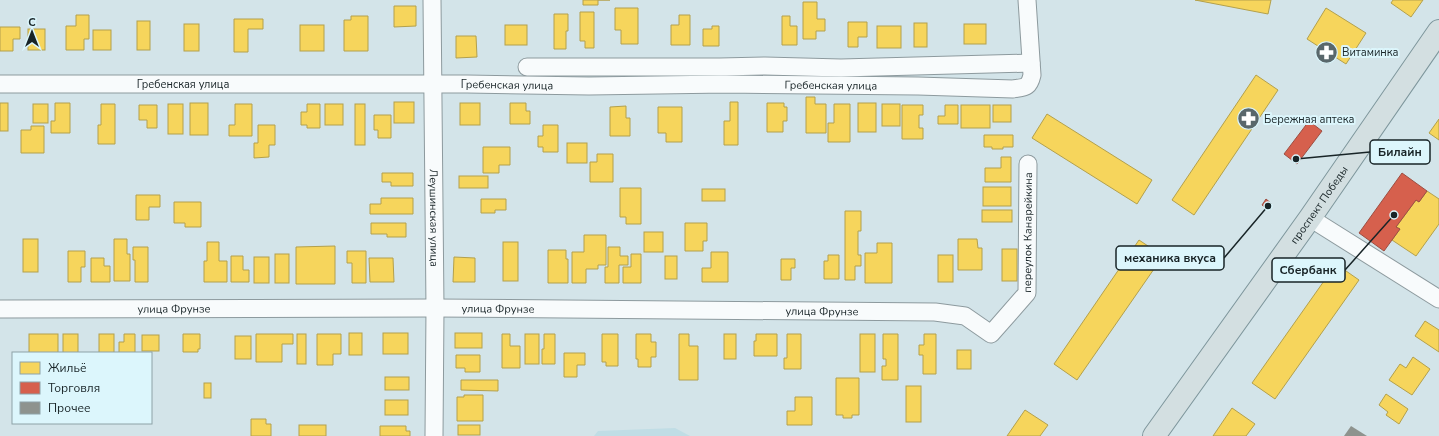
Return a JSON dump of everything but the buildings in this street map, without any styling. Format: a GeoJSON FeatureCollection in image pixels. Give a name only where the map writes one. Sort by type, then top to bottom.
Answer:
{"type":"FeatureCollection","features":[{"type":"Feature","properties":{"kind":"main road","name":"проспект Победы"},"geometry":{"type":"LineString","coordinates":[[1154,436],[1310,218],[1439,31]]}},
{"type":"Feature","properties":{"kind":"street","name":"Леушинская улица"},"geometry":{"type":"LineString","coordinates":[[432,0],[435,308],[434,436]]}},
{"type":"Feature","properties":{"kind":"street"},"geometry":{"type":"LineString","coordinates":[[1027,0],[1031,63]]}},
{"type":"Feature","properties":{"kind":"street","name":"Гребенская улица"},"geometry":{"type":"LineString","coordinates":[[0,84],[433,84],[589,86],[726,84],[918,86],[1013,89],[1025,87],[1030,83],[1032,75],[1031,63],[841,68],[765,66],[527,67]]}},
{"type":"Feature","properties":{"kind":"street","name":"переулок Канарейкина"},"geometry":{"type":"LineString","coordinates":[[991,334],[1026,293],[1028,164]]}},
{"type":"Feature","properties":{"kind":"street"},"geometry":{"type":"LineString","coordinates":[[1310,218],[1439,299]]}},
{"type":"Feature","properties":{"kind":"street","name":"улица Фрунзе"},"geometry":{"type":"LineString","coordinates":[[0,309],[435,308],[935,312],[965,316],[991,334]]}},
{"type":"Feature","properties":{"kind":"shaded area"},"geometry":{"type":"Polygon","coordinates":[[[675,428],[690,436],[594,436],[598,431],[675,428]]]}},
{"type":"Feature","properties":{"kind":"place","name":"Витаминка"},"geometry":{"type":"Point","coordinates":[1327,52]}},
{"type":"Feature","properties":{"kind":"place","name":"Бережная аптека"},"geometry":{"type":"Point","coordinates":[1248,119]}},
{"type":"Feature","properties":{"kind":"place","name":"Билайн"},"geometry":{"type":"Point","coordinates":[1296,159]}},
{"type":"Feature","properties":{"kind":"place","name":"механика вкуса"},"geometry":{"type":"Point","coordinates":[1268,206]}},
{"type":"Feature","properties":{"kind":"place","name":"Сбербанк"},"geometry":{"type":"Point","coordinates":[1394,215]}}]}
